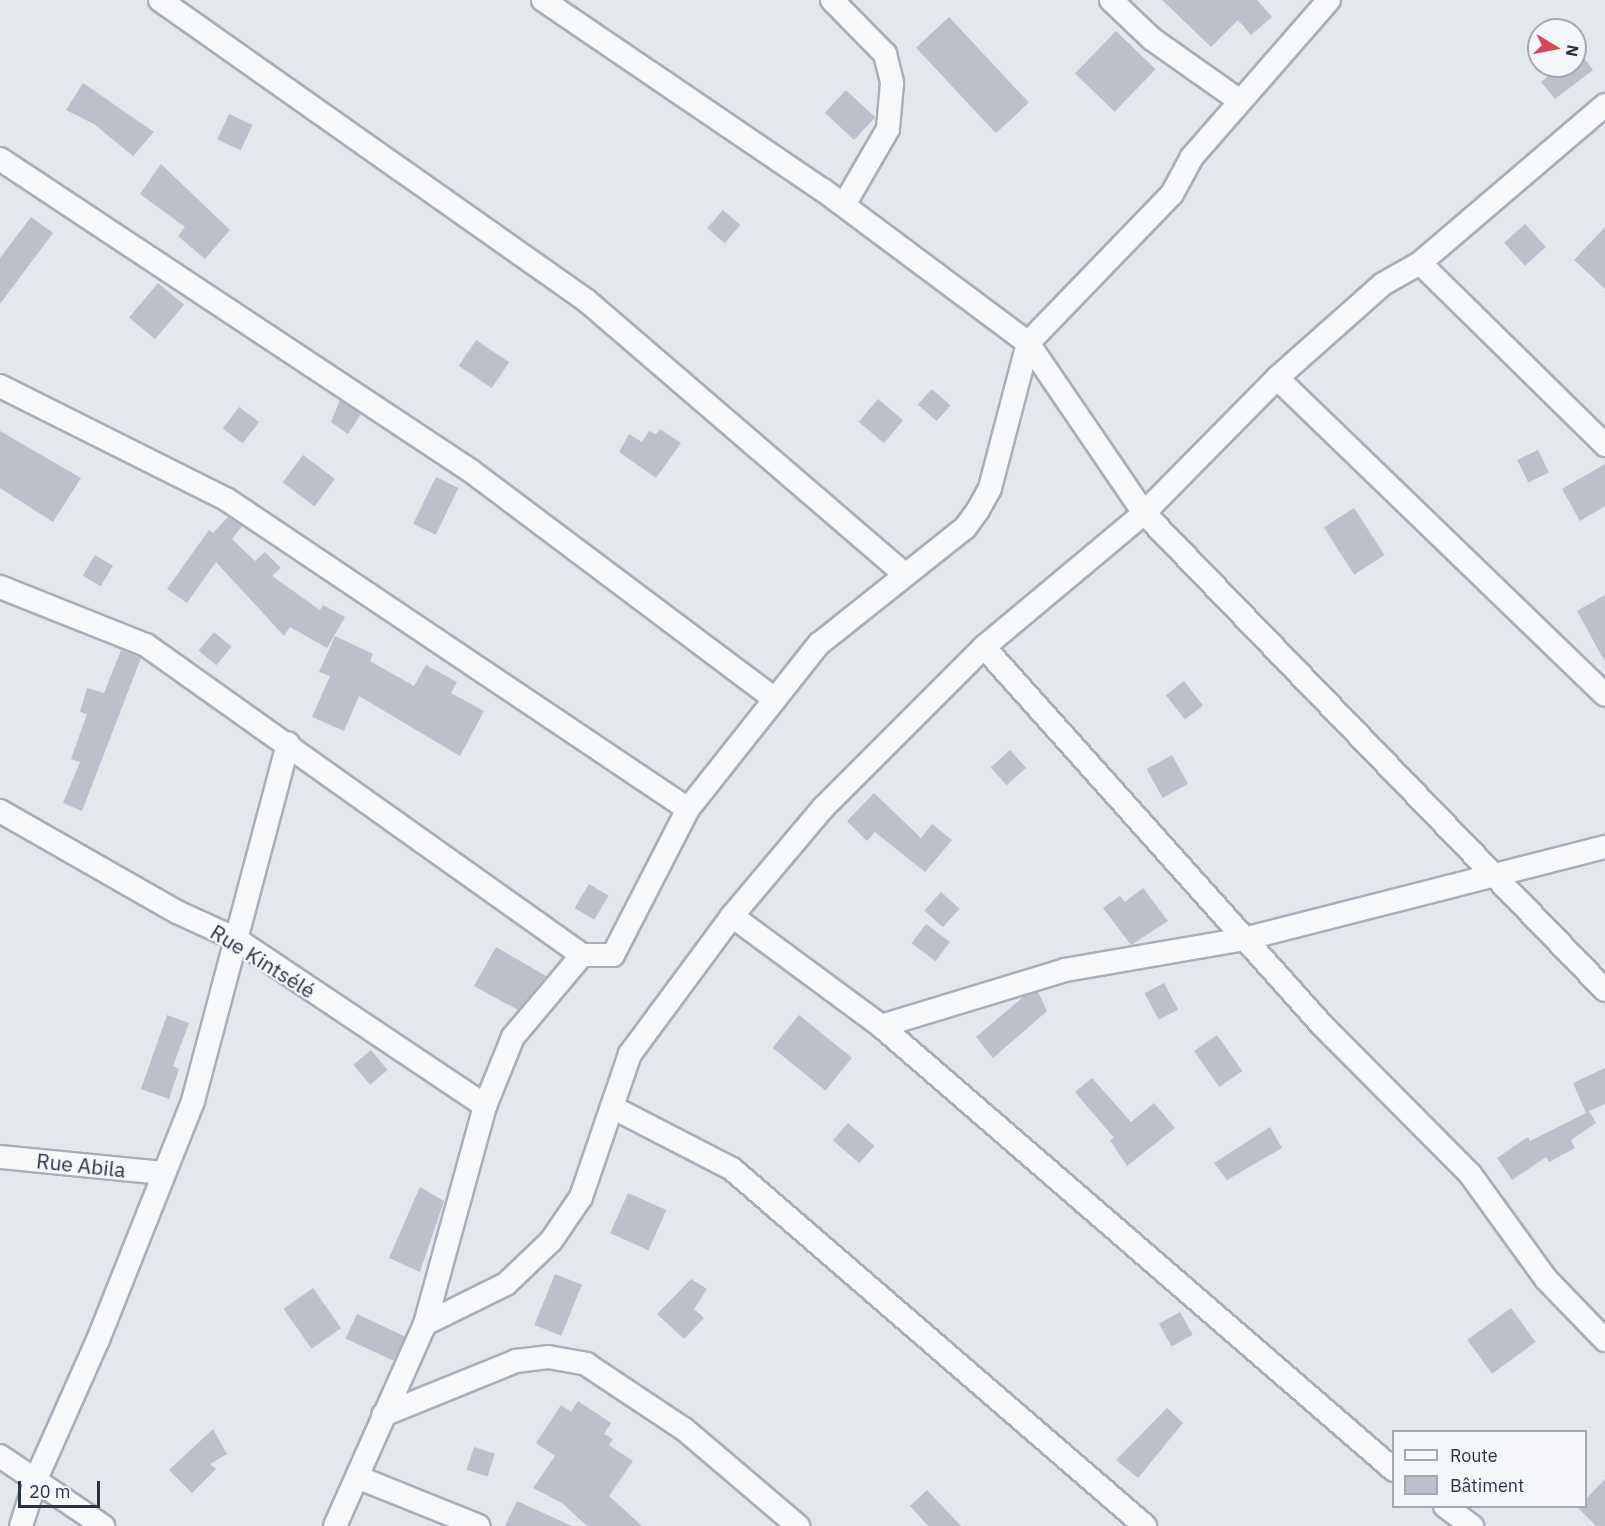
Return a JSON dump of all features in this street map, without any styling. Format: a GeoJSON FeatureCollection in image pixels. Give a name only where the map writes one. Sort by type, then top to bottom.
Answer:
{"type":"FeatureCollection","features":[{"type":"Feature","properties":{"kind":"street"},"geometry":{"type":"LineString","coordinates":[[160,0],[587,301],[904,574]]}},
{"type":"Feature","properties":{"kind":"street"},"geometry":{"type":"LineString","coordinates":[[543,0],[844,205],[1028,343],[1144,513],[1499,874],[1605,990]]}},
{"type":"Feature","properties":{"kind":"street"},"geometry":{"type":"LineString","coordinates":[[832,0],[885,54],[892,83],[888,129],[844,205]]}},
{"type":"Feature","properties":{"kind":"street"},"geometry":{"type":"LineString","coordinates":[[1111,0],[1152,39],[1240,101]]}},
{"type":"Feature","properties":{"kind":"street"},"geometry":{"type":"LineString","coordinates":[[0,587],[146,645],[288,743],[582,955],[604,958],[622,947],[688,809],[819,644],[904,574],[965,528],[978,510],[990,488],[1028,343],[1172,194],[1192,157],[1329,0]]}},
{"type":"Feature","properties":{"kind":"street"},"geometry":{"type":"LineString","coordinates":[[425,1324],[506,1284],[551,1241],[581,1197],[630,1054],[732,916],[823,808],[984,647],[1144,513],[1277,378],[1383,284],[1420,263],[1605,105]]}},
{"type":"Feature","properties":{"kind":"street"},"geometry":{"type":"LineString","coordinates":[[0,159],[471,471],[775,699]]}},
{"type":"Feature","properties":{"kind":"street"},"geometry":{"type":"LineString","coordinates":[[1420,263],[1605,445]]}},
{"type":"Feature","properties":{"kind":"street"},"geometry":{"type":"LineString","coordinates":[[1277,378],[1605,695]]}},
{"type":"Feature","properties":{"kind":"street"},"geometry":{"type":"LineString","coordinates":[[0,386],[226,499],[688,809]]}},
{"type":"Feature","properties":{"kind":"street"},"geometry":{"type":"LineString","coordinates":[[984,647],[1244,939],[1470,1173],[1546,1279],[1605,1340]]}},
{"type":"Feature","properties":{"kind":"street"},"geometry":{"type":"LineString","coordinates":[[21,1526],[36,1479],[98,1340],[162,1173],[193,1101],[288,743]]}},
{"type":"Feature","properties":{"kind":"street","name":"Rue Kintsélé"},"geometry":{"type":"LineString","coordinates":[[0,811],[177,912],[236,939],[486,1106]]}},
{"type":"Feature","properties":{"kind":"street"},"geometry":{"type":"LineString","coordinates":[[881,1026],[1065,970],[1244,939],[1605,847]]}},
{"type":"Feature","properties":{"kind":"street"},"geometry":{"type":"LineString","coordinates":[[732,916],[881,1026],[1392,1468]]}},
{"type":"Feature","properties":{"kind":"street"},"geometry":{"type":"LineString","coordinates":[[336,1526],[425,1324],[486,1106],[513,1037],[582,955]]}},
{"type":"Feature","properties":{"kind":"street"},"geometry":{"type":"LineString","coordinates":[[612,1107],[732,1169],[1145,1526]]}},
{"type":"Feature","properties":{"kind":"street","name":"Rue Abila"},"geometry":{"type":"LineString","coordinates":[[0,1157],[162,1173]]}},
{"type":"Feature","properties":{"kind":"street"},"geometry":{"type":"LineString","coordinates":[[383,1415],[516,1361],[548,1357],[586,1364],[684,1429],[798,1526]]}},
{"type":"Feature","properties":{"kind":"street"},"geometry":{"type":"LineString","coordinates":[[0,1456],[103,1526]]}},
{"type":"Feature","properties":{"kind":"street"},"geometry":{"type":"LineString","coordinates":[[357,1477],[479,1526]]}},
{"type":"Feature","properties":{"kind":"street"},"geometry":{"type":"LineString","coordinates":[[1448,1508],[1472,1526]]}},
{"type":"Feature","properties":{"kind":"building"},"geometry":{"type":"Polygon","coordinates":[[[1162,0],[1257,0],[1272,17],[1251,35],[1238,20],[1211,47],[1162,0]]]}},
{"type":"Feature","properties":{"kind":"building"},"geometry":{"type":"Polygon","coordinates":[[[949,17],[1029,103],[996,133],[916,48],[949,17]]]}},
{"type":"Feature","properties":{"kind":"building"},"geometry":{"type":"Polygon","coordinates":[[[1116,31],[1156,69],[1115,112],[1075,73],[1116,31]]]}},
{"type":"Feature","properties":{"kind":"building"},"geometry":{"type":"Polygon","coordinates":[[[1587,62],[1593,70],[1587,75],[1587,62]]]}},
{"type":"Feature","properties":{"kind":"building"},"geometry":{"type":"Polygon","coordinates":[[[1546,78],[1583,78],[1555,99],[1541,82],[1546,78]]]}},
{"type":"Feature","properties":{"kind":"building"},"geometry":{"type":"Polygon","coordinates":[[[83,83],[154,132],[133,156],[94,124],[66,110],[83,83]]]}},
{"type":"Feature","properties":{"kind":"building"},"geometry":{"type":"Polygon","coordinates":[[[846,90],[875,117],[854,140],[825,113],[846,90]]]}},
{"type":"Feature","properties":{"kind":"building"},"geometry":{"type":"Polygon","coordinates":[[[229,114],[253,125],[241,150],[217,139],[229,114]]]}},
{"type":"Feature","properties":{"kind":"building"},"geometry":{"type":"Polygon","coordinates":[[[161,164],[230,230],[205,259],[178,236],[185,227],[140,194],[161,164]]]}},
{"type":"Feature","properties":{"kind":"building"},"geometry":{"type":"Polygon","coordinates":[[[723,210],[740,225],[725,243],[707,228],[723,210]]]}},
{"type":"Feature","properties":{"kind":"building"},"geometry":{"type":"Polygon","coordinates":[[[31,217],[53,233],[0,304],[0,258],[31,217]]]}},
{"type":"Feature","properties":{"kind":"building"},"geometry":{"type":"Polygon","coordinates":[[[1525,224],[1546,247],[1525,266],[1504,243],[1525,224]]]}},
{"type":"Feature","properties":{"kind":"building"},"geometry":{"type":"Polygon","coordinates":[[[1605,227],[1605,289],[1574,260],[1605,227]]]}},
{"type":"Feature","properties":{"kind":"building"},"geometry":{"type":"Polygon","coordinates":[[[158,283],[184,305],[155,339],[129,317],[158,283]]]}},
{"type":"Feature","properties":{"kind":"building"},"geometry":{"type":"Polygon","coordinates":[[[476,340],[509,362],[492,388],[459,366],[476,340]]]}},
{"type":"Feature","properties":{"kind":"building"},"geometry":{"type":"Polygon","coordinates":[[[932,389],[951,406],[937,421],[918,405],[932,389]]]}},
{"type":"Feature","properties":{"kind":"building"},"geometry":{"type":"Polygon","coordinates":[[[878,399],[903,420],[884,443],[859,422],[878,399]]]}},
{"type":"Feature","properties":{"kind":"building"},"geometry":{"type":"Polygon","coordinates":[[[340,400],[361,414],[348,434],[331,422],[340,400]]]}},
{"type":"Feature","properties":{"kind":"building"},"geometry":{"type":"Polygon","coordinates":[[[239,407],[259,422],[243,444],[223,429],[239,407]]]}},
{"type":"Feature","properties":{"kind":"building"},"geometry":{"type":"Polygon","coordinates":[[[660,429],[681,443],[656,478],[619,452],[629,434],[642,442],[649,431],[656,434],[660,429]]]}},
{"type":"Feature","properties":{"kind":"building"},"geometry":{"type":"Polygon","coordinates":[[[0,431],[81,478],[53,522],[0,488],[0,431]]]}},
{"type":"Feature","properties":{"kind":"building"},"geometry":{"type":"Polygon","coordinates":[[[1538,450],[1549,472],[1528,483],[1517,460],[1538,450]]]}},
{"type":"Feature","properties":{"kind":"building"},"geometry":{"type":"Polygon","coordinates":[[[303,455],[335,479],[314,506],[283,482],[303,455]]]}},
{"type":"Feature","properties":{"kind":"building"},"geometry":{"type":"Polygon","coordinates":[[[1605,464],[1605,506],[1580,521],[1562,489],[1605,464]]]}},
{"type":"Feature","properties":{"kind":"building"},"geometry":{"type":"Polygon","coordinates":[[[436,477],[458,488],[436,535],[413,524],[436,477]]]}},
{"type":"Feature","properties":{"kind":"building"},"geometry":{"type":"Polygon","coordinates":[[[1354,508],[1384,555],[1354,575],[1324,528],[1354,508]]]}},
{"type":"Feature","properties":{"kind":"building"},"geometry":{"type":"Polygon","coordinates":[[[228,517],[242,526],[232,539],[255,561],[265,552],[281,568],[272,576],[320,610],[323,605],[345,617],[327,648],[290,627],[284,636],[216,562],[187,603],[167,589],[209,530],[213,533],[228,517]]]}},
{"type":"Feature","properties":{"kind":"building"},"geometry":{"type":"Polygon","coordinates":[[[95,555],[113,566],[101,586],[83,576],[95,555]]]}},
{"type":"Feature","properties":{"kind":"building"},"geometry":{"type":"Polygon","coordinates":[[[1605,595],[1605,662],[1577,611],[1605,595]]]}},
{"type":"Feature","properties":{"kind":"building"},"geometry":{"type":"Polygon","coordinates":[[[214,632],[232,647],[216,665],[199,650],[214,632]]]}},
{"type":"Feature","properties":{"kind":"building"},"geometry":{"type":"Polygon","coordinates":[[[335,636],[373,654],[370,661],[414,686],[426,665],[457,682],[451,693],[484,711],[460,756],[359,696],[344,731],[312,717],[330,676],[319,672],[335,636]]]}},
{"type":"Feature","properties":{"kind":"building"},"geometry":{"type":"Polygon","coordinates":[[[121,650],[141,658],[82,811],[63,803],[80,762],[71,759],[87,714],[80,712],[87,688],[104,693],[121,650]]]}},
{"type":"Feature","properties":{"kind":"building"},"geometry":{"type":"Polygon","coordinates":[[[1184,681],[1203,705],[1185,720],[1166,695],[1184,681]]]}},
{"type":"Feature","properties":{"kind":"building"},"geometry":{"type":"Polygon","coordinates":[[[1010,750],[1026,768],[1007,785],[991,767],[1010,750]]]}},
{"type":"Feature","properties":{"kind":"building"},"geometry":{"type":"Polygon","coordinates":[[[1172,755],[1188,784],[1163,798],[1147,769],[1172,755]]]}},
{"type":"Feature","properties":{"kind":"building"},"geometry":{"type":"Polygon","coordinates":[[[874,793],[921,838],[932,824],[952,840],[925,872],[875,832],[867,841],[847,821],[874,793]]]}},
{"type":"Feature","properties":{"kind":"building"},"geometry":{"type":"Polygon","coordinates":[[[589,884],[609,896],[594,920],[575,908],[589,884]]]}},
{"type":"Feature","properties":{"kind":"building"},"geometry":{"type":"Polygon","coordinates":[[[1143,888],[1168,921],[1131,945],[1103,908],[1120,896],[1125,902],[1143,888]]]}},
{"type":"Feature","properties":{"kind":"building"},"geometry":{"type":"Polygon","coordinates":[[[941,892],[960,909],[943,927],[924,911],[941,892]]]}},
{"type":"Feature","properties":{"kind":"building"},"geometry":{"type":"Polygon","coordinates":[[[926,924],[950,942],[936,961],[912,943],[926,924]]]}},
{"type":"Feature","properties":{"kind":"building"},"geometry":{"type":"Polygon","coordinates":[[[496,947],[546,976],[518,1010],[474,986],[496,947]]]}},
{"type":"Feature","properties":{"kind":"building"},"geometry":{"type":"Polygon","coordinates":[[[1164,983],[1178,1009],[1159,1020],[1145,993],[1164,983]]]}},
{"type":"Feature","properties":{"kind":"building"},"geometry":{"type":"Polygon","coordinates":[[[1038,992],[1047,1011],[993,1058],[976,1037],[1023,997],[1038,992]]]}},
{"type":"Feature","properties":{"kind":"building"},"geometry":{"type":"Polygon","coordinates":[[[167,1015],[189,1023],[173,1066],[179,1069],[169,1099],[141,1089],[167,1015]]]}},
{"type":"Feature","properties":{"kind":"building"},"geometry":{"type":"Polygon","coordinates":[[[799,1015],[852,1058],[825,1090],[773,1048],[799,1015]]]}},
{"type":"Feature","properties":{"kind":"building"},"geometry":{"type":"Polygon","coordinates":[[[1217,1035],[1242,1071],[1219,1087],[1194,1051],[1217,1035]]]}},
{"type":"Feature","properties":{"kind":"building"},"geometry":{"type":"Polygon","coordinates":[[[371,1050],[388,1070],[370,1085],[353,1065],[371,1050]]]}},
{"type":"Feature","properties":{"kind":"building"},"geometry":{"type":"Polygon","coordinates":[[[1605,1068],[1605,1104],[1589,1111],[1596,1123],[1571,1140],[1575,1148],[1549,1162],[1546,1157],[1512,1180],[1497,1158],[1528,1137],[1530,1141],[1586,1113],[1573,1083],[1605,1068]]]}},
{"type":"Feature","properties":{"kind":"building"},"geometry":{"type":"Polygon","coordinates":[[[1092,1078],[1131,1122],[1154,1103],[1175,1128],[1127,1166],[1110,1140],[1114,1138],[1075,1092],[1092,1078]]]}},
{"type":"Feature","properties":{"kind":"building"},"geometry":{"type":"Polygon","coordinates":[[[848,1123],[874,1146],[859,1163],[833,1140],[848,1123]]]}},
{"type":"Feature","properties":{"kind":"building"},"geometry":{"type":"Polygon","coordinates":[[[1270,1127],[1282,1148],[1227,1180],[1214,1163],[1270,1127]]]}},
{"type":"Feature","properties":{"kind":"building"},"geometry":{"type":"Polygon","coordinates":[[[420,1187],[444,1201],[420,1272],[389,1258],[420,1187]]]}},
{"type":"Feature","properties":{"kind":"building"},"geometry":{"type":"Polygon","coordinates":[[[628,1193],[666,1210],[648,1250],[610,1233],[628,1193]]]}},
{"type":"Feature","properties":{"kind":"building"},"geometry":{"type":"Polygon","coordinates":[[[555,1274],[582,1285],[561,1336],[534,1325],[555,1274]]]}},
{"type":"Feature","properties":{"kind":"building"},"geometry":{"type":"Polygon","coordinates":[[[691,1279],[707,1289],[694,1309],[704,1318],[684,1339],[657,1314],[691,1279]]]}},
{"type":"Feature","properties":{"kind":"building"},"geometry":{"type":"Polygon","coordinates":[[[313,1288],[341,1328],[312,1349],[284,1309],[313,1288]]]}},
{"type":"Feature","properties":{"kind":"building"},"geometry":{"type":"Polygon","coordinates":[[[1511,1308],[1536,1342],[1492,1374],[1467,1340],[1511,1308]]]}},
{"type":"Feature","properties":{"kind":"building"},"geometry":{"type":"Polygon","coordinates":[[[1180,1312],[1193,1335],[1172,1346],[1159,1324],[1180,1312]]]}},
{"type":"Feature","properties":{"kind":"building"},"geometry":{"type":"Polygon","coordinates":[[[357,1314],[405,1336],[394,1361],[346,1338],[357,1314]]]}},
{"type":"Feature","properties":{"kind":"building"},"geometry":{"type":"Polygon","coordinates":[[[578,1401],[611,1423],[604,1434],[613,1439],[609,1445],[633,1461],[609,1496],[642,1526],[587,1526],[562,1503],[533,1488],[555,1456],[536,1443],[561,1405],[571,1412],[578,1401]]]}},
{"type":"Feature","properties":{"kind":"building"},"geometry":{"type":"Polygon","coordinates":[[[1167,1408],[1183,1423],[1138,1478],[1116,1460],[1167,1408]]]}},
{"type":"Feature","properties":{"kind":"building"},"geometry":{"type":"Polygon","coordinates":[[[213,1429],[227,1454],[210,1464],[216,1469],[192,1493],[169,1470],[213,1429]]]}},
{"type":"Feature","properties":{"kind":"building"},"geometry":{"type":"Polygon","coordinates":[[[474,1447],[495,1454],[488,1477],[467,1470],[474,1447]]]}},
{"type":"Feature","properties":{"kind":"building"},"geometry":{"type":"Polygon","coordinates":[[[1605,1479],[1605,1526],[1596,1526],[1578,1508],[1587,1508],[1587,1498],[1605,1479]]]}},
{"type":"Feature","properties":{"kind":"building"},"geometry":{"type":"Polygon","coordinates":[[[927,1490],[961,1526],[928,1526],[910,1506],[927,1490]]]}},
{"type":"Feature","properties":{"kind":"building"},"geometry":{"type":"Polygon","coordinates":[[[517,1501],[572,1526],[505,1526],[517,1501]]]}}]}
